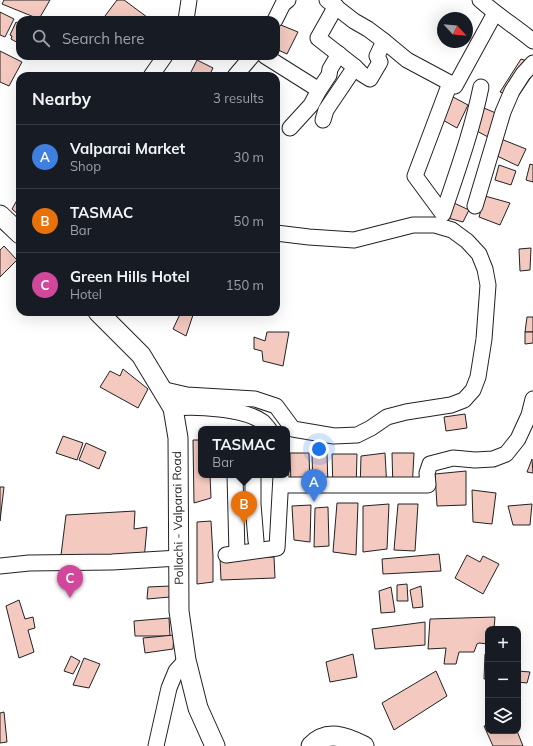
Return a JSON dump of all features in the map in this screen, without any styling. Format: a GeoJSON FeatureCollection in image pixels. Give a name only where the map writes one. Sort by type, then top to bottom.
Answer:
{"type":"FeatureCollection","features":[{"type":"Feature","properties":{"kind":"main road"},"geometry":{"type":"LineString","coordinates":[[0,215],[16,230]]}},
{"type":"Feature","properties":{"kind":"main road","name":"Pollachi - Valparai Road"},"geometry":{"type":"LineString","coordinates":[[102,316],[141,355],[173,408],[178,438],[179,610],[186,660],[198,708],[215,746]]}},
{"type":"Feature","properties":{"kind":"main road"},"geometry":{"type":"LineString","coordinates":[[311,746],[322,738],[330,741],[344,737],[364,746]]}},
{"type":"Feature","properties":{"kind":"street"},"geometry":{"type":"LineString","coordinates":[[187,16],[189,0]]}},
{"type":"Feature","properties":{"kind":"street"},"geometry":{"type":"LineString","coordinates":[[277,16],[283,4],[288,0]]}},
{"type":"Feature","properties":{"kind":"street"},"geometry":{"type":"LineString","coordinates":[[480,0],[533,41]]}},
{"type":"Feature","properties":{"kind":"street"},"geometry":{"type":"LineString","coordinates":[[384,41],[377,56],[380,62],[370,79],[318,38],[331,3],[354,21],[384,41],[408,60],[455,86],[495,13]]}},
{"type":"Feature","properties":{"kind":"street"},"geometry":{"type":"LineString","coordinates":[[290,128],[311,105],[329,75],[330,69],[339,54]]}},
{"type":"Feature","properties":{"kind":"street"},"geometry":{"type":"LineString","coordinates":[[154,72],[163,60]]}},
{"type":"Feature","properties":{"kind":"street"},"geometry":{"type":"LineString","coordinates":[[238,72],[249,60]]}},
{"type":"Feature","properties":{"kind":"street"},"geometry":{"type":"LineString","coordinates":[[271,60],[319,90]]}},
{"type":"Feature","properties":{"kind":"street"},"geometry":{"type":"LineString","coordinates":[[476,206],[504,112],[512,91],[523,74],[533,63]]}},
{"type":"Feature","properties":{"kind":"street"},"geometry":{"type":"LineString","coordinates":[[323,120],[326,110],[355,67]]}},
{"type":"Feature","properties":{"kind":"street"},"geometry":{"type":"LineString","coordinates":[[450,83],[415,176],[426,193],[443,214],[472,122],[481,87]]}},
{"type":"Feature","properties":{"kind":"street"},"geometry":{"type":"LineString","coordinates":[[161,389],[187,394],[255,400],[276,406],[293,429],[334,436],[357,434],[387,417],[406,412],[451,405],[464,400],[472,390],[478,377],[484,339],[488,285],[486,270],[479,254],[467,241],[452,230],[435,225],[413,225],[354,240],[309,237],[280,233]]}},
{"type":"Feature","properties":{"kind":"street"},"geometry":{"type":"LineString","coordinates":[[234,478],[237,553],[277,548],[281,480],[428,484],[430,464],[453,458],[475,460],[494,459],[506,454],[518,439],[529,415],[533,399]]}},
{"type":"Feature","properties":{"kind":"street"},"geometry":{"type":"LineString","coordinates":[[173,408],[186,407],[231,410],[247,414],[263,422],[266,426]]}},
{"type":"Feature","properties":{"kind":"street"},"geometry":{"type":"LineString","coordinates":[[254,478],[253,504],[256,541]]}},
{"type":"Feature","properties":{"kind":"street"},"geometry":{"type":"LineString","coordinates":[[0,566],[29,563],[112,562],[179,558]]}},
{"type":"Feature","properties":{"kind":"street"},"geometry":{"type":"LineString","coordinates":[[156,746],[169,688],[176,671],[186,660]]}},
{"type":"Feature","properties":{"kind":"building"},"geometry":{"type":"Polygon","coordinates":[[[4,0],[50,0],[41,16],[32,16],[2,4],[4,0]]]}},
{"type":"Feature","properties":{"kind":"building"},"geometry":{"type":"Polygon","coordinates":[[[117,0],[124,0],[146,16],[105,16],[117,0]]]}},
{"type":"Feature","properties":{"kind":"building"},"geometry":{"type":"Polygon","coordinates":[[[0,12],[14,19],[5,37],[0,35],[0,12]]]}},
{"type":"Feature","properties":{"kind":"building"},"geometry":{"type":"Polygon","coordinates":[[[16,22],[16,42],[11,39],[12,36],[10,35],[16,22]]]}},
{"type":"Feature","properties":{"kind":"building"},"geometry":{"type":"Polygon","coordinates":[[[280,25],[298,32],[287,54],[280,51],[280,25]]]}},
{"type":"Feature","properties":{"kind":"building"},"geometry":{"type":"Polygon","coordinates":[[[0,51],[22,62],[9,86],[0,82],[0,51]]]}},
{"type":"Feature","properties":{"kind":"building"},"geometry":{"type":"Polygon","coordinates":[[[521,59],[533,63],[533,74],[517,98],[500,92],[521,59]]]}},
{"type":"Feature","properties":{"kind":"building"},"geometry":{"type":"Polygon","coordinates":[[[197,60],[213,68],[211,72],[191,72],[197,60]]]}},
{"type":"Feature","properties":{"kind":"building"},"geometry":{"type":"Polygon","coordinates":[[[453,97],[468,105],[457,128],[441,119],[453,97]]]}},
{"type":"Feature","properties":{"kind":"building"},"geometry":{"type":"Polygon","coordinates":[[[484,108],[498,114],[488,137],[475,130],[484,108]]]}},
{"type":"Feature","properties":{"kind":"building"},"geometry":{"type":"Polygon","coordinates":[[[501,139],[526,149],[518,166],[495,155],[501,139]]]}},
{"type":"Feature","properties":{"kind":"building"},"geometry":{"type":"Polygon","coordinates":[[[530,164],[533,165],[533,182],[526,180],[530,164]]]}},
{"type":"Feature","properties":{"kind":"building"},"geometry":{"type":"Polygon","coordinates":[[[499,165],[516,171],[511,185],[495,180],[499,165]]]}},
{"type":"Feature","properties":{"kind":"building"},"geometry":{"type":"Polygon","coordinates":[[[485,196],[510,203],[500,225],[479,217],[485,196]]]}},
{"type":"Feature","properties":{"kind":"building"},"geometry":{"type":"Polygon","coordinates":[[[16,202],[16,212],[12,209],[16,202]]]}},
{"type":"Feature","properties":{"kind":"building"},"geometry":{"type":"Polygon","coordinates":[[[454,203],[469,210],[463,222],[448,218],[454,203]]]}},
{"type":"Feature","properties":{"kind":"building"},"geometry":{"type":"Polygon","coordinates":[[[4,246],[16,259],[16,261],[0,277],[0,250],[4,246]]]}},
{"type":"Feature","properties":{"kind":"building"},"geometry":{"type":"Polygon","coordinates":[[[531,248],[530,270],[520,271],[519,249],[531,248]]]}},
{"type":"Feature","properties":{"kind":"building"},"geometry":{"type":"Polygon","coordinates":[[[179,316],[193,316],[186,336],[173,329],[179,316]]]}},
{"type":"Feature","properties":{"kind":"building"},"geometry":{"type":"Polygon","coordinates":[[[527,317],[533,317],[533,332],[525,332],[527,317]]]}},
{"type":"Feature","properties":{"kind":"building"},"geometry":{"type":"Polygon","coordinates":[[[267,332],[289,332],[283,366],[263,361],[262,351],[254,349],[254,337],[265,341],[267,332]]]}},
{"type":"Feature","properties":{"kind":"building"},"geometry":{"type":"Polygon","coordinates":[[[525,332],[533,332],[533,343],[525,344],[525,332]]]}},
{"type":"Feature","properties":{"kind":"building"},"geometry":{"type":"Polygon","coordinates":[[[123,369],[148,389],[138,408],[100,387],[110,371],[120,376],[123,369]]]}},
{"type":"Feature","properties":{"kind":"building"},"geometry":{"type":"Polygon","coordinates":[[[465,414],[467,428],[446,431],[444,417],[465,414]]]}},
{"type":"Feature","properties":{"kind":"building"},"geometry":{"type":"Polygon","coordinates":[[[63,436],[83,443],[77,460],[56,453],[63,436]]]}},
{"type":"Feature","properties":{"kind":"building"},"geometry":{"type":"Polygon","coordinates":[[[193,440],[198,440],[198,478],[210,478],[211,498],[194,503],[193,440]]]}},
{"type":"Feature","properties":{"kind":"building"},"geometry":{"type":"Polygon","coordinates":[[[86,443],[106,452],[99,469],[79,460],[86,443]]]}},
{"type":"Feature","properties":{"kind":"building"},"geometry":{"type":"Polygon","coordinates":[[[290,453],[309,453],[310,485],[291,485],[290,453]]]}},
{"type":"Feature","properties":{"kind":"building"},"geometry":{"type":"Polygon","coordinates":[[[327,453],[328,488],[313,488],[312,454],[327,453]]]}},
{"type":"Feature","properties":{"kind":"building"},"geometry":{"type":"Polygon","coordinates":[[[385,453],[387,489],[360,491],[361,456],[385,453]]]}},
{"type":"Feature","properties":{"kind":"building"},"geometry":{"type":"Polygon","coordinates":[[[392,453],[414,453],[412,490],[393,490],[392,453]]]}},
{"type":"Feature","properties":{"kind":"building"},"geometry":{"type":"Polygon","coordinates":[[[332,454],[357,454],[356,491],[333,490],[332,454]]]}},
{"type":"Feature","properties":{"kind":"building"},"geometry":{"type":"Polygon","coordinates":[[[532,459],[533,473],[527,472],[532,459]]]}},
{"type":"Feature","properties":{"kind":"building"},"geometry":{"type":"Polygon","coordinates":[[[466,471],[466,505],[437,506],[435,474],[466,471]]]}},
{"type":"Feature","properties":{"kind":"building"},"geometry":{"type":"Polygon","coordinates":[[[0,487],[4,487],[0,521],[0,487]]]}},
{"type":"Feature","properties":{"kind":"building"},"geometry":{"type":"Polygon","coordinates":[[[472,490],[496,493],[492,524],[473,522],[472,490]]]}},
{"type":"Feature","properties":{"kind":"building"},"geometry":{"type":"Polygon","coordinates":[[[337,503],[358,503],[356,555],[333,552],[337,503]]]}},
{"type":"Feature","properties":{"kind":"building"},"geometry":{"type":"Polygon","coordinates":[[[389,504],[387,549],[363,552],[363,506],[389,504]]]}},
{"type":"Feature","properties":{"kind":"building"},"geometry":{"type":"Polygon","coordinates":[[[398,504],[418,504],[415,551],[394,550],[398,504]]]}},
{"type":"Feature","properties":{"kind":"building"},"geometry":{"type":"Polygon","coordinates":[[[532,504],[530,525],[513,525],[508,506],[532,504]]]}},
{"type":"Feature","properties":{"kind":"building"},"geometry":{"type":"Polygon","coordinates":[[[311,505],[310,542],[294,540],[292,506],[311,505]]]}},
{"type":"Feature","properties":{"kind":"building"},"geometry":{"type":"Polygon","coordinates":[[[328,507],[329,546],[314,547],[315,508],[328,507]]]}},
{"type":"Feature","properties":{"kind":"building"},"geometry":{"type":"Polygon","coordinates":[[[135,511],[134,529],[147,527],[144,560],[60,563],[66,515],[135,511]]]}},
{"type":"Feature","properties":{"kind":"building"},"geometry":{"type":"Polygon","coordinates":[[[211,521],[213,582],[197,584],[197,522],[211,521]]]}},
{"type":"Feature","properties":{"kind":"building"},"geometry":{"type":"Polygon","coordinates":[[[439,554],[441,571],[383,574],[382,559],[439,554]]]}},
{"type":"Feature","properties":{"kind":"building"},"geometry":{"type":"Polygon","coordinates":[[[467,555],[480,562],[483,556],[499,564],[483,594],[455,578],[467,555]]]}},
{"type":"Feature","properties":{"kind":"building"},"geometry":{"type":"Polygon","coordinates":[[[274,557],[275,578],[221,580],[220,558],[274,557]]]}},
{"type":"Feature","properties":{"kind":"building"},"geometry":{"type":"Polygon","coordinates":[[[407,584],[408,601],[397,601],[397,585],[407,584]]]}},
{"type":"Feature","properties":{"kind":"building"},"geometry":{"type":"Polygon","coordinates":[[[170,586],[170,597],[147,599],[148,587],[170,586]]]}},
{"type":"Feature","properties":{"kind":"building"},"geometry":{"type":"Polygon","coordinates":[[[421,586],[423,607],[413,608],[410,590],[421,586]]]}},
{"type":"Feature","properties":{"kind":"building"},"geometry":{"type":"Polygon","coordinates":[[[391,587],[395,612],[381,613],[379,591],[391,587]]]}},
{"type":"Feature","properties":{"kind":"building"},"geometry":{"type":"Polygon","coordinates":[[[19,600],[25,619],[33,617],[35,628],[28,630],[34,652],[19,658],[6,606],[19,600]]]}},
{"type":"Feature","properties":{"kind":"building"},"geometry":{"type":"Polygon","coordinates":[[[495,617],[494,626],[485,626],[485,644],[477,644],[474,652],[459,652],[456,664],[444,664],[446,648],[428,649],[430,619],[495,617]]]}},
{"type":"Feature","properties":{"kind":"building"},"geometry":{"type":"Polygon","coordinates":[[[169,618],[170,636],[135,636],[134,621],[169,618]]]}},
{"type":"Feature","properties":{"kind":"building"},"geometry":{"type":"Polygon","coordinates":[[[425,622],[425,645],[375,649],[372,629],[425,622]]]}},
{"type":"Feature","properties":{"kind":"building"},"geometry":{"type":"Polygon","coordinates":[[[174,635],[173,649],[145,653],[143,638],[174,635]]]}},
{"type":"Feature","properties":{"kind":"building"},"geometry":{"type":"Polygon","coordinates":[[[353,654],[357,677],[330,682],[326,662],[353,654]]]}},
{"type":"Feature","properties":{"kind":"building"},"geometry":{"type":"Polygon","coordinates":[[[485,654],[485,679],[484,679],[485,654]]]}},
{"type":"Feature","properties":{"kind":"building"},"geometry":{"type":"Polygon","coordinates":[[[71,656],[80,661],[73,674],[64,671],[71,656]]]}},
{"type":"Feature","properties":{"kind":"building"},"geometry":{"type":"Polygon","coordinates":[[[84,658],[100,664],[89,688],[73,685],[84,658]]]}},
{"type":"Feature","properties":{"kind":"building"},"geometry":{"type":"Polygon","coordinates":[[[436,671],[447,696],[394,730],[382,703],[436,671]]]}},
{"type":"Feature","properties":{"kind":"building"},"geometry":{"type":"Polygon","coordinates":[[[521,671],[530,672],[527,683],[521,682],[521,671]]]}},
{"type":"Feature","properties":{"kind":"building"},"geometry":{"type":"Polygon","coordinates":[[[4,712],[7,742],[0,743],[0,713],[4,712]]]}},
{"type":"Feature","properties":{"kind":"building"},"geometry":{"type":"Polygon","coordinates":[[[488,734],[518,734],[523,746],[493,746],[488,734]]]}},
{"type":"Feature","properties":{"kind":"place","name":"Valparai Market"},"geometry":{"type":"Point","coordinates":[314,502]}},
{"type":"Feature","properties":{"kind":"place","name":"TASMAC"},"geometry":{"type":"Point","coordinates":[244,524]}},
{"type":"Feature","properties":{"kind":"place","name":"Green Hills Hotel"},"geometry":{"type":"Point","coordinates":[70,598]}}]}
